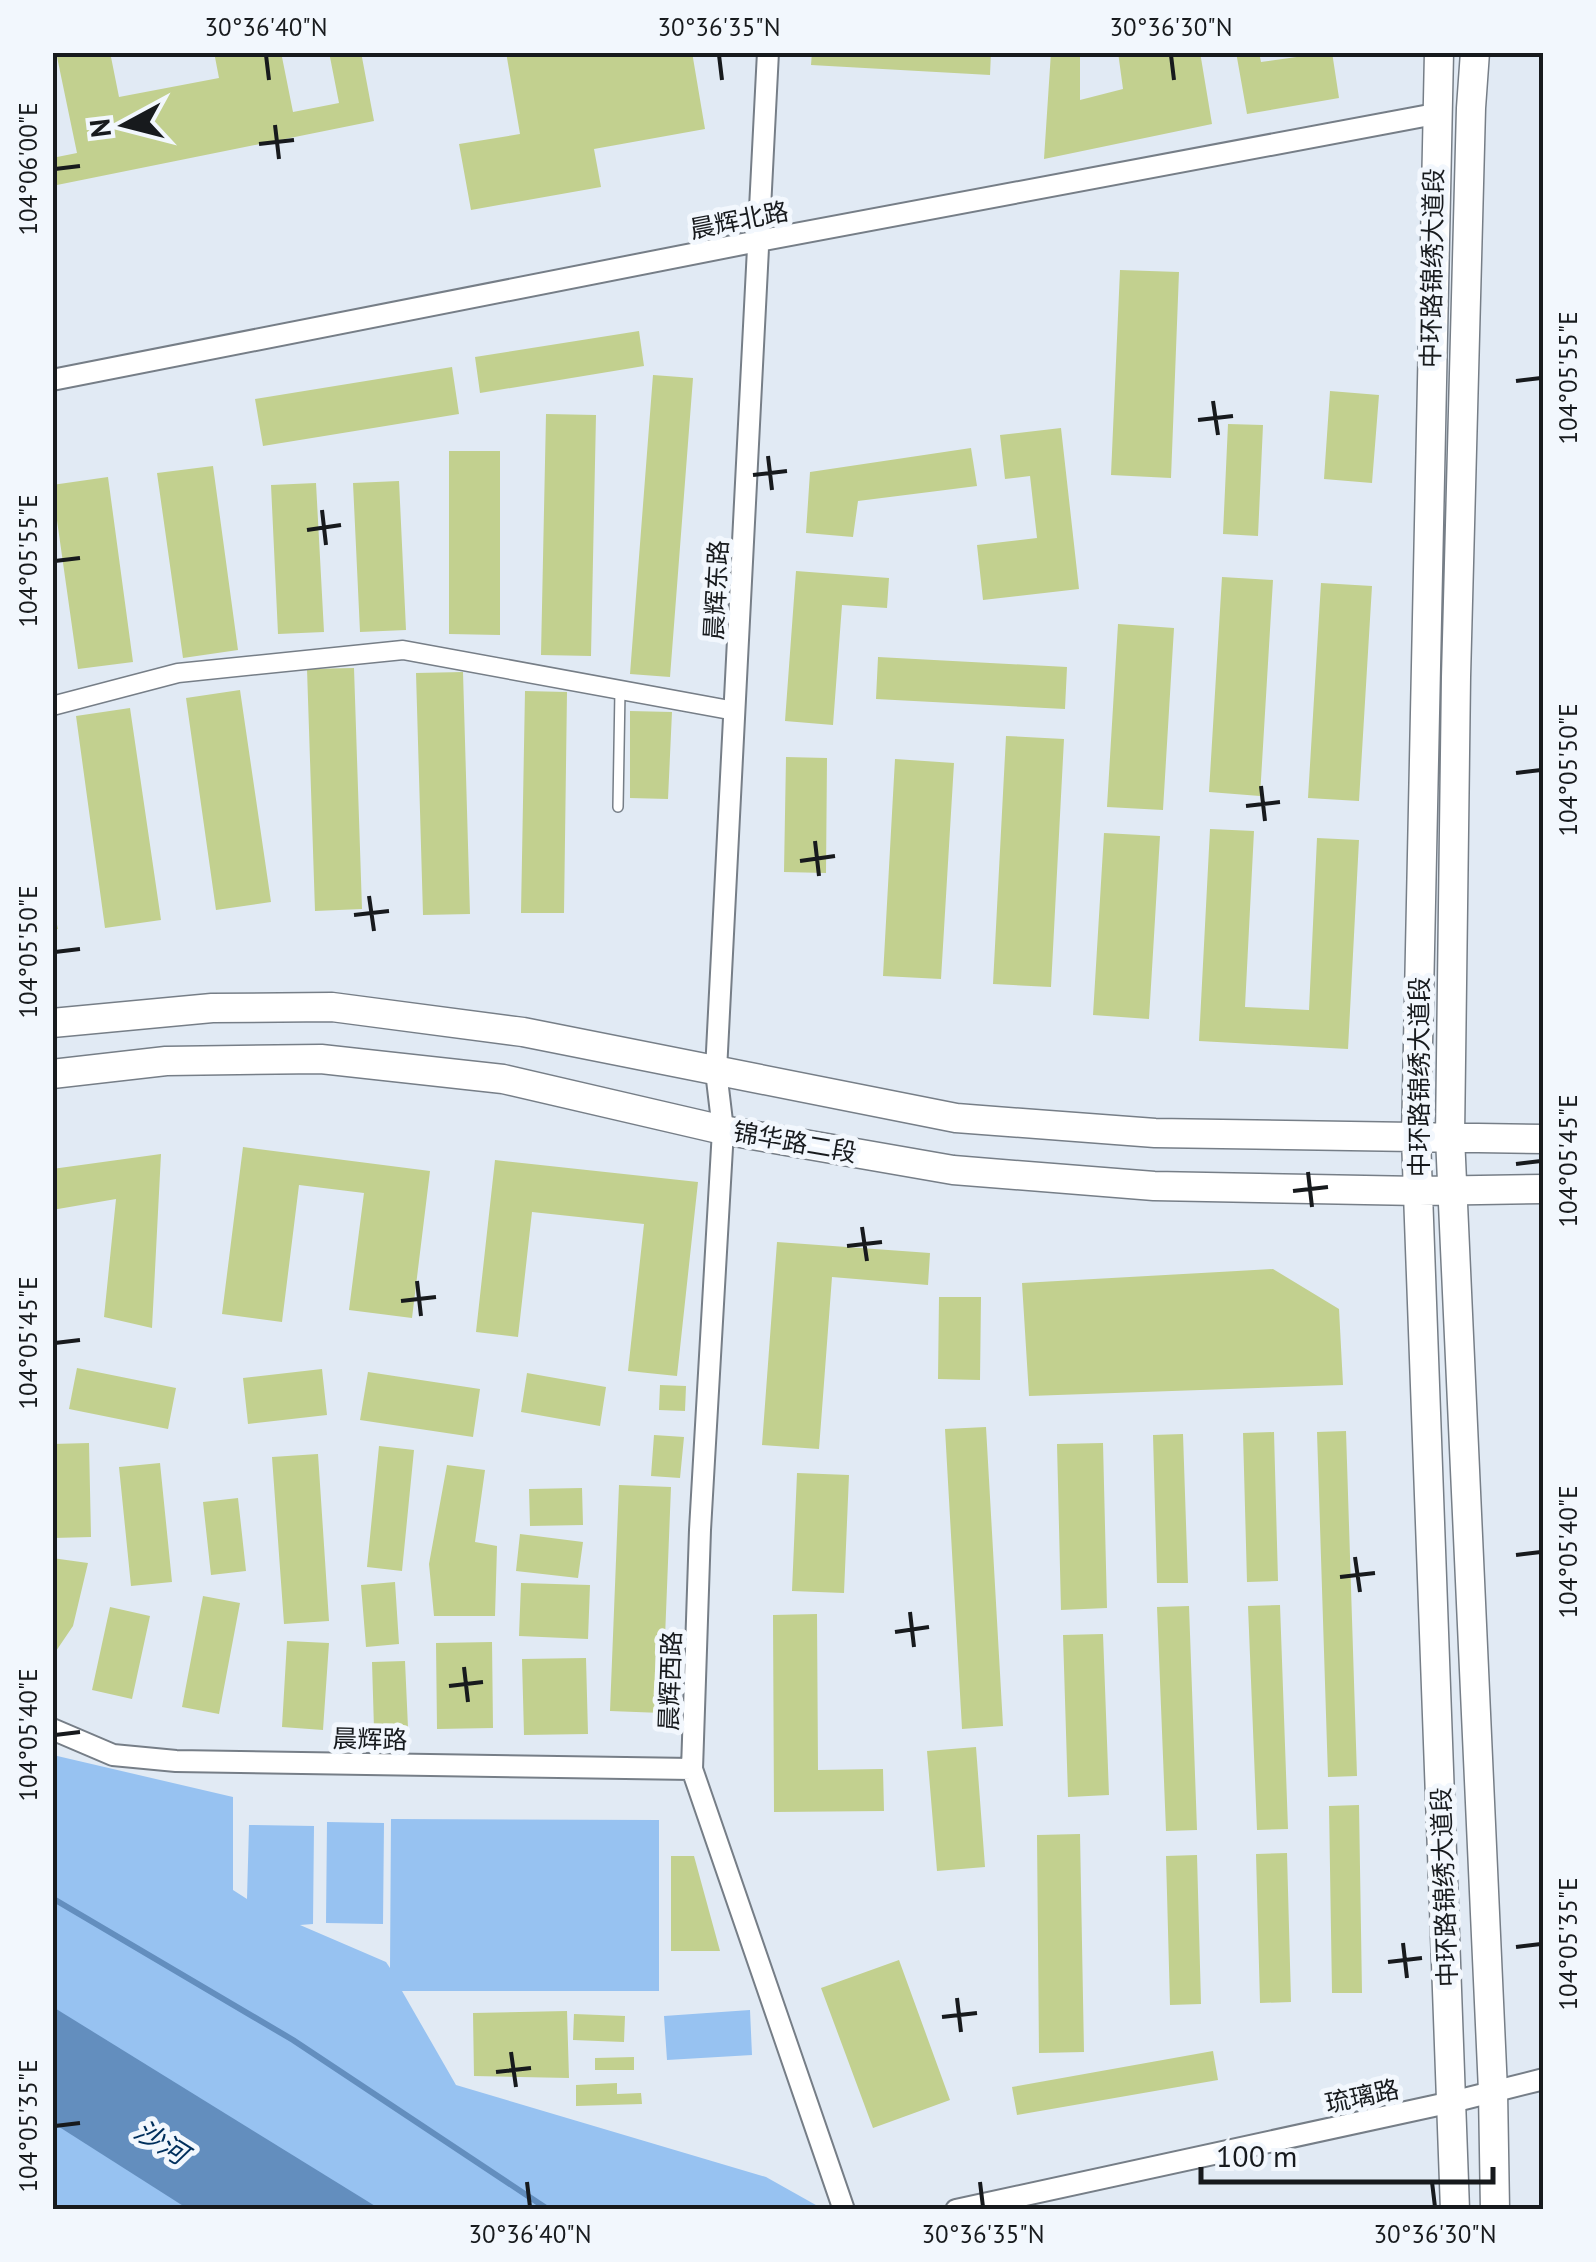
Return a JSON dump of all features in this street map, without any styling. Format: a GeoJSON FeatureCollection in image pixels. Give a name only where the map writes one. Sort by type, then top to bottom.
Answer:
{"type":"FeatureCollection","features":[{"type":"Feature","properties":{"kind":"main road","name":"中环路锦绣大道段"},"geometry":{"type":"LineString","coordinates":[[1439,52],[1416,1138],[1455,2210]]}},
{"type":"Feature","properties":{"kind":"main road","name":"中环路锦绣大道段"},"geometry":{"type":"LineString","coordinates":[[1475,52],[1470,108],[1456,677],[1450,1137],[1495,2210]]}},
{"type":"Feature","properties":{"kind":"main road"},"geometry":{"type":"LineString","coordinates":[[52,1023],[212,1008],[332,1007],[523,1032],[956,1118],[1155,1133],[1544,1139]]}},
{"type":"Feature","properties":{"kind":"main road","name":"锦华路二段"},"geometry":{"type":"LineString","coordinates":[[52,1074],[166,1061],[321,1059],[503,1079],[723,1130],[953,1170],[1154,1186],[1544,1189]]}},
{"type":"Feature","properties":{"kind":"street","name":"晨辉东路"},"geometry":{"type":"LineString","coordinates":[[723,1130],[716,1071],[768,52]]}},
{"type":"Feature","properties":{"kind":"street","name":"晨辉北路"},"geometry":{"type":"LineString","coordinates":[[52,380],[758,241],[1435,114]]}},
{"type":"Feature","properties":{"kind":"street"},"geometry":{"type":"LineString","coordinates":[[52,706],[178,673],[404,650],[735,710]]}},
{"type":"Feature","properties":{"kind":"street","name":"晨辉西路"},"geometry":{"type":"LineString","coordinates":[[723,1130],[700,1530],[692,1769],[844,2210]]}},
{"type":"Feature","properties":{"kind":"street","name":"晨辉路"},"geometry":{"type":"LineString","coordinates":[[52,1729],[113,1756],[176,1760],[692,1769]]}},
{"type":"Feature","properties":{"kind":"street","name":"琉璃路"},"geometry":{"type":"LineString","coordinates":[[956,2210],[1544,2079]]}},
{"type":"Feature","properties":{"kind":"lane"},"geometry":{"type":"LineString","coordinates":[[618,808],[620,690]]}},
{"type":"Feature","properties":{"kind":"shaded area"},"geometry":{"type":"Polygon","coordinates":[[[53,1755],[233,1797],[233,1890],[247,1899],[249,1825],[314,1826],[313,1924],[300,1925],[386,1962],[390,1968],[391,1819],[659,1820],[659,1991],[402,1991],[456,2085],[766,2177],[823,2209],[53,2210],[53,1755]]]}},
{"type":"Feature","properties":{"kind":"shaded area"},"geometry":{"type":"Polygon","coordinates":[[[327,1822],[384,1823],[383,1924],[326,1923],[327,1822]]]}},
{"type":"Feature","properties":{"kind":"shaded area"},"geometry":{"type":"Polygon","coordinates":[[[750,2010],[752,2055],[667,2060],[664,2016],[750,2010]]]}},
{"type":"Feature","properties":{"kind":"water","name":"沙河"},"geometry":{"type":"Polygon","coordinates":[[[53,2007],[380,2209],[188,2209],[53,2123],[53,2007]]]}},
{"type":"Feature","properties":{"kind":"building"},"geometry":{"type":"Polygon","coordinates":[[[56,52],[110,52],[119,97],[219,78],[214,52],[281,52],[293,112],[339,103],[329,52],[361,52],[374,121],[52,186],[52,158],[77,153],[56,52]]]}},
{"type":"Feature","properties":{"kind":"building"},"geometry":{"type":"Polygon","coordinates":[[[506,52],[692,52],[705,129],[594,149],[601,187],[471,210],[459,144],[520,134],[506,52]]]}},
{"type":"Feature","properties":{"kind":"building"},"geometry":{"type":"Polygon","coordinates":[[[812,52],[991,52],[990,75],[811,65],[812,52]]]}},
{"type":"Feature","properties":{"kind":"building"},"geometry":{"type":"Polygon","coordinates":[[[1051,52],[1080,52],[1080,100],[1123,89],[1118,52],[1200,52],[1212,124],[1044,159],[1051,52]]]}},
{"type":"Feature","properties":{"kind":"building"},"geometry":{"type":"Polygon","coordinates":[[[1236,52],[1259,52],[1261,62],[1332,52],[1339,98],[1247,114],[1236,52]]]}},
{"type":"Feature","properties":{"kind":"building"},"geometry":{"type":"Polygon","coordinates":[[[1120,270],[1179,272],[1171,478],[1111,475],[1120,270]]]}},
{"type":"Feature","properties":{"kind":"building"},"geometry":{"type":"Polygon","coordinates":[[[639,331],[644,366],[480,393],[475,357],[639,331]]]}},
{"type":"Feature","properties":{"kind":"building"},"geometry":{"type":"Polygon","coordinates":[[[452,367],[459,414],[263,446],[255,399],[452,367]]]}},
{"type":"Feature","properties":{"kind":"building"},"geometry":{"type":"Polygon","coordinates":[[[653,375],[693,378],[670,677],[630,674],[653,375]]]}},
{"type":"Feature","properties":{"kind":"building"},"geometry":{"type":"Polygon","coordinates":[[[1330,391],[1379,395],[1372,483],[1324,479],[1330,391]]]}},
{"type":"Feature","properties":{"kind":"building"},"geometry":{"type":"Polygon","coordinates":[[[546,414],[596,415],[591,656],[541,655],[546,414]]]}},
{"type":"Feature","properties":{"kind":"building"},"geometry":{"type":"Polygon","coordinates":[[[1228,424],[1263,425],[1258,536],[1223,534],[1228,424]]]}},
{"type":"Feature","properties":{"kind":"building"},"geometry":{"type":"Polygon","coordinates":[[[1061,428],[1079,589],[983,600],[977,545],[1037,538],[1030,476],[1005,479],[1000,435],[1061,428]]]}},
{"type":"Feature","properties":{"kind":"building"},"geometry":{"type":"Polygon","coordinates":[[[971,448],[977,486],[858,501],[853,537],[806,533],[810,472],[971,448]]]}},
{"type":"Feature","properties":{"kind":"building"},"geometry":{"type":"Polygon","coordinates":[[[449,451],[500,451],[500,635],[449,634],[449,451]]]}},
{"type":"Feature","properties":{"kind":"building"},"geometry":{"type":"Polygon","coordinates":[[[213,466],[238,650],[183,658],[157,473],[213,466]]]}},
{"type":"Feature","properties":{"kind":"building"},"geometry":{"type":"Polygon","coordinates":[[[108,477],[133,662],[78,669],[52,485],[108,477]]]}},
{"type":"Feature","properties":{"kind":"building"},"geometry":{"type":"Polygon","coordinates":[[[399,481],[406,630],[360,632],[353,483],[399,481]]]}},
{"type":"Feature","properties":{"kind":"building"},"geometry":{"type":"Polygon","coordinates":[[[316,483],[324,632],[278,634],[271,485],[316,483]]]}},
{"type":"Feature","properties":{"kind":"building"},"geometry":{"type":"Polygon","coordinates":[[[796,571],[889,578],[887,608],[842,605],[833,725],[785,721],[796,571]]]}},
{"type":"Feature","properties":{"kind":"building"},"geometry":{"type":"Polygon","coordinates":[[[1222,577],[1273,580],[1260,796],[1209,792],[1222,577]]]}},
{"type":"Feature","properties":{"kind":"building"},"geometry":{"type":"Polygon","coordinates":[[[1321,583],[1372,586],[1359,801],[1308,798],[1321,583]]]}},
{"type":"Feature","properties":{"kind":"building"},"geometry":{"type":"Polygon","coordinates":[[[1118,624],[1174,628],[1163,810],[1107,807],[1118,624]]]}},
{"type":"Feature","properties":{"kind":"building"},"geometry":{"type":"Polygon","coordinates":[[[878,657],[1067,667],[1065,709],[876,699],[878,657]]]}},
{"type":"Feature","properties":{"kind":"building"},"geometry":{"type":"Polygon","coordinates":[[[354,668],[362,909],[315,911],[307,669],[354,668]]]}},
{"type":"Feature","properties":{"kind":"building"},"geometry":{"type":"Polygon","coordinates":[[[463,672],[470,914],[423,915],[416,673],[463,672]]]}},
{"type":"Feature","properties":{"kind":"building"},"geometry":{"type":"Polygon","coordinates":[[[240,690],[271,902],[216,910],[186,698],[240,690]]]}},
{"type":"Feature","properties":{"kind":"building"},"geometry":{"type":"Polygon","coordinates":[[[525,691],[567,692],[564,913],[521,913],[525,691]]]}},
{"type":"Feature","properties":{"kind":"building"},"geometry":{"type":"Polygon","coordinates":[[[130,708],[161,920],[105,928],[76,716],[130,708]]]}},
{"type":"Feature","properties":{"kind":"building"},"geometry":{"type":"Polygon","coordinates":[[[630,711],[672,712],[668,799],[630,798],[630,711]]]}},
{"type":"Feature","properties":{"kind":"building"},"geometry":{"type":"Polygon","coordinates":[[[1006,736],[1064,739],[1051,987],[993,984],[1006,736]]]}},
{"type":"Feature","properties":{"kind":"building"},"geometry":{"type":"Polygon","coordinates":[[[786,757],[827,758],[826,873],[784,872],[786,757]]]}},
{"type":"Feature","properties":{"kind":"building"},"geometry":{"type":"Polygon","coordinates":[[[895,759],[954,763],[941,979],[883,976],[895,759]]]}},
{"type":"Feature","properties":{"kind":"building"},"geometry":{"type":"Polygon","coordinates":[[[1210,829],[1254,831],[1245,1007],[1309,1010],[1317,838],[1359,840],[1348,1049],[1199,1041],[1210,829]]]}},
{"type":"Feature","properties":{"kind":"building"},"geometry":{"type":"Polygon","coordinates":[[[1104,833],[1160,836],[1149,1019],[1093,1015],[1104,833]]]}},
{"type":"Feature","properties":{"kind":"building"},"geometry":{"type":"Polygon","coordinates":[[[52,903],[58,929],[52,930],[52,903]]]}},
{"type":"Feature","properties":{"kind":"building"},"geometry":{"type":"Polygon","coordinates":[[[243,1147],[430,1171],[412,1318],[349,1310],[364,1193],[299,1185],[282,1322],[222,1314],[243,1147]]]}},
{"type":"Feature","properties":{"kind":"building"},"geometry":{"type":"Polygon","coordinates":[[[161,1154],[152,1328],[104,1317],[116,1199],[52,1210],[52,1169],[161,1154]]]}},
{"type":"Feature","properties":{"kind":"building"},"geometry":{"type":"Polygon","coordinates":[[[495,1160],[698,1182],[677,1376],[628,1371],[644,1224],[532,1212],[518,1337],[476,1332],[495,1160]]]}},
{"type":"Feature","properties":{"kind":"building"},"geometry":{"type":"Polygon","coordinates":[[[777,1242],[930,1253],[928,1285],[832,1277],[819,1449],[762,1445],[777,1242]]]}},
{"type":"Feature","properties":{"kind":"building"},"geometry":{"type":"Polygon","coordinates":[[[1273,1269],[1339,1309],[1343,1385],[1029,1396],[1022,1283],[1273,1269]]]}},
{"type":"Feature","properties":{"kind":"building"},"geometry":{"type":"Polygon","coordinates":[[[939,1297],[981,1297],[980,1380],[938,1379],[939,1297]]]}},
{"type":"Feature","properties":{"kind":"building"},"geometry":{"type":"Polygon","coordinates":[[[77,1368],[176,1388],[168,1429],[69,1409],[77,1368]]]}},
{"type":"Feature","properties":{"kind":"building"},"geometry":{"type":"Polygon","coordinates":[[[322,1369],[327,1415],[248,1424],[243,1378],[322,1369]]]}},
{"type":"Feature","properties":{"kind":"building"},"geometry":{"type":"Polygon","coordinates":[[[368,1372],[480,1389],[473,1437],[360,1420],[368,1372]]]}},
{"type":"Feature","properties":{"kind":"building"},"geometry":{"type":"Polygon","coordinates":[[[527,1373],[606,1387],[600,1426],[521,1412],[527,1373]]]}},
{"type":"Feature","properties":{"kind":"building"},"geometry":{"type":"Polygon","coordinates":[[[660,1385],[686,1386],[685,1411],[659,1410],[660,1385]]]}},
{"type":"Feature","properties":{"kind":"building"},"geometry":{"type":"Polygon","coordinates":[[[986,1427],[1003,1726],[962,1729],[945,1429],[986,1427]]]}},
{"type":"Feature","properties":{"kind":"building"},"geometry":{"type":"Polygon","coordinates":[[[1346,1431],[1357,1776],[1328,1777],[1317,1432],[1346,1431]]]}},
{"type":"Feature","properties":{"kind":"building"},"geometry":{"type":"Polygon","coordinates":[[[1274,1432],[1278,1581],[1247,1582],[1243,1433],[1274,1432]]]}},
{"type":"Feature","properties":{"kind":"building"},"geometry":{"type":"Polygon","coordinates":[[[1183,1434],[1188,1583],[1157,1583],[1153,1435],[1183,1434]]]}},
{"type":"Feature","properties":{"kind":"building"},"geometry":{"type":"Polygon","coordinates":[[[654,1435],[684,1437],[680,1478],[651,1476],[654,1435]]]}},
{"type":"Feature","properties":{"kind":"building"},"geometry":{"type":"Polygon","coordinates":[[[89,1443],[91,1537],[53,1538],[52,1444],[89,1443]]]}},
{"type":"Feature","properties":{"kind":"building"},"geometry":{"type":"Polygon","coordinates":[[[1103,1443],[1107,1608],[1061,1610],[1057,1444],[1103,1443]]]}},
{"type":"Feature","properties":{"kind":"building"},"geometry":{"type":"Polygon","coordinates":[[[379,1446],[414,1450],[402,1571],[367,1567],[379,1446]]]}},
{"type":"Feature","properties":{"kind":"building"},"geometry":{"type":"Polygon","coordinates":[[[318,1454],[329,1621],[284,1624],[272,1457],[318,1454]]]}},
{"type":"Feature","properties":{"kind":"building"},"geometry":{"type":"Polygon","coordinates":[[[160,1463],[172,1582],[131,1586],[119,1467],[160,1463]]]}},
{"type":"Feature","properties":{"kind":"building"},"geometry":{"type":"Polygon","coordinates":[[[447,1465],[485,1470],[475,1542],[497,1546],[495,1616],[434,1616],[429,1564],[447,1465]]]}},
{"type":"Feature","properties":{"kind":"building"},"geometry":{"type":"Polygon","coordinates":[[[797,1473],[849,1475],[844,1593],[792,1591],[797,1473]]]}},
{"type":"Feature","properties":{"kind":"building"},"geometry":{"type":"Polygon","coordinates":[[[619,1485],[671,1487],[662,1713],[610,1711],[619,1485]]]}},
{"type":"Feature","properties":{"kind":"building"},"geometry":{"type":"Polygon","coordinates":[[[582,1488],[583,1525],[530,1526],[529,1489],[582,1488]]]}},
{"type":"Feature","properties":{"kind":"building"},"geometry":{"type":"Polygon","coordinates":[[[238,1498],[246,1571],[211,1575],[203,1502],[238,1498]]]}},
{"type":"Feature","properties":{"kind":"building"},"geometry":{"type":"Polygon","coordinates":[[[520,1534],[583,1542],[578,1578],[516,1571],[520,1534]]]}},
{"type":"Feature","properties":{"kind":"building"},"geometry":{"type":"Polygon","coordinates":[[[52,1558],[88,1563],[73,1626],[52,1657],[52,1558]]]}},
{"type":"Feature","properties":{"kind":"building"},"geometry":{"type":"Polygon","coordinates":[[[395,1582],[399,1644],[366,1647],[361,1585],[395,1582]]]}},
{"type":"Feature","properties":{"kind":"building"},"geometry":{"type":"Polygon","coordinates":[[[521,1583],[590,1585],[588,1639],[519,1636],[521,1583]]]}},
{"type":"Feature","properties":{"kind":"building"},"geometry":{"type":"Polygon","coordinates":[[[203,1596],[240,1603],[219,1714],[182,1707],[203,1596]]]}},
{"type":"Feature","properties":{"kind":"building"},"geometry":{"type":"Polygon","coordinates":[[[1280,1605],[1288,1829],[1257,1830],[1248,1606],[1280,1605]]]}},
{"type":"Feature","properties":{"kind":"building"},"geometry":{"type":"Polygon","coordinates":[[[1189,1606],[1197,1830],[1166,1831],[1157,1607],[1189,1606]]]}},
{"type":"Feature","properties":{"kind":"building"},"geometry":{"type":"Polygon","coordinates":[[[110,1607],[150,1616],[132,1699],[92,1690],[110,1607]]]}},
{"type":"Feature","properties":{"kind":"building"},"geometry":{"type":"Polygon","coordinates":[[[817,1614],[818,1770],[883,1769],[884,1811],[774,1812],[773,1615],[817,1614]]]}},
{"type":"Feature","properties":{"kind":"building"},"geometry":{"type":"Polygon","coordinates":[[[1103,1634],[1109,1795],[1068,1797],[1063,1635],[1103,1634]]]}},
{"type":"Feature","properties":{"kind":"building"},"geometry":{"type":"Polygon","coordinates":[[[287,1641],[329,1643],[323,1730],[282,1727],[287,1641]]]}},
{"type":"Feature","properties":{"kind":"building"},"geometry":{"type":"Polygon","coordinates":[[[492,1642],[493,1728],[437,1729],[436,1643],[492,1642]]]}},
{"type":"Feature","properties":{"kind":"building"},"geometry":{"type":"Polygon","coordinates":[[[586,1658],[588,1734],[524,1735],[522,1659],[586,1658]]]}},
{"type":"Feature","properties":{"kind":"building"},"geometry":{"type":"Polygon","coordinates":[[[405,1661],[408,1728],[374,1729],[372,1662],[405,1661]]]}},
{"type":"Feature","properties":{"kind":"building"},"geometry":{"type":"Polygon","coordinates":[[[976,1747],[985,1867],[937,1871],[927,1751],[976,1747]]]}},
{"type":"Feature","properties":{"kind":"building"},"geometry":{"type":"Polygon","coordinates":[[[1359,1805],[1362,1993],[1332,1993],[1329,1806],[1359,1805]]]}},
{"type":"Feature","properties":{"kind":"building"},"geometry":{"type":"Polygon","coordinates":[[[1080,1834],[1084,2052],[1039,2053],[1037,1835],[1080,1834]]]}},
{"type":"Feature","properties":{"kind":"building"},"geometry":{"type":"Polygon","coordinates":[[[1287,1853],[1291,2002],[1260,2003],[1256,1854],[1287,1853]]]}},
{"type":"Feature","properties":{"kind":"building"},"geometry":{"type":"Polygon","coordinates":[[[1197,1855],[1201,2004],[1170,2005],[1166,1856],[1197,1855]]]}},
{"type":"Feature","properties":{"kind":"building"},"geometry":{"type":"Polygon","coordinates":[[[671,1856],[694,1856],[720,1951],[671,1951],[671,1856]]]}},
{"type":"Feature","properties":{"kind":"building"},"geometry":{"type":"Polygon","coordinates":[[[899,1960],[950,2100],[873,2128],[821,1988],[899,1960]]]}},
{"type":"Feature","properties":{"kind":"building"},"geometry":{"type":"Polygon","coordinates":[[[567,2011],[569,2078],[474,2076],[473,2013],[567,2011]]]}},
{"type":"Feature","properties":{"kind":"building"},"geometry":{"type":"Polygon","coordinates":[[[574,2014],[625,2016],[624,2042],[573,2040],[574,2014]]]}},
{"type":"Feature","properties":{"kind":"building"},"geometry":{"type":"Polygon","coordinates":[[[1213,2051],[1218,2080],[1017,2115],[1012,2087],[1213,2051]]]}},
{"type":"Feature","properties":{"kind":"building"},"geometry":{"type":"Polygon","coordinates":[[[634,2057],[634,2070],[595,2070],[595,2058],[634,2057]]]}},
{"type":"Feature","properties":{"kind":"building"},"geometry":{"type":"Polygon","coordinates":[[[617,2083],[617,2094],[641,2093],[642,2104],[576,2106],[576,2085],[617,2083]]]}},
{"type":"Feature","properties":{"kind":"waterway"},"geometry":{"type":"LineString","coordinates":[[52,1898],[293,2040],[549,2210]]}}]}
